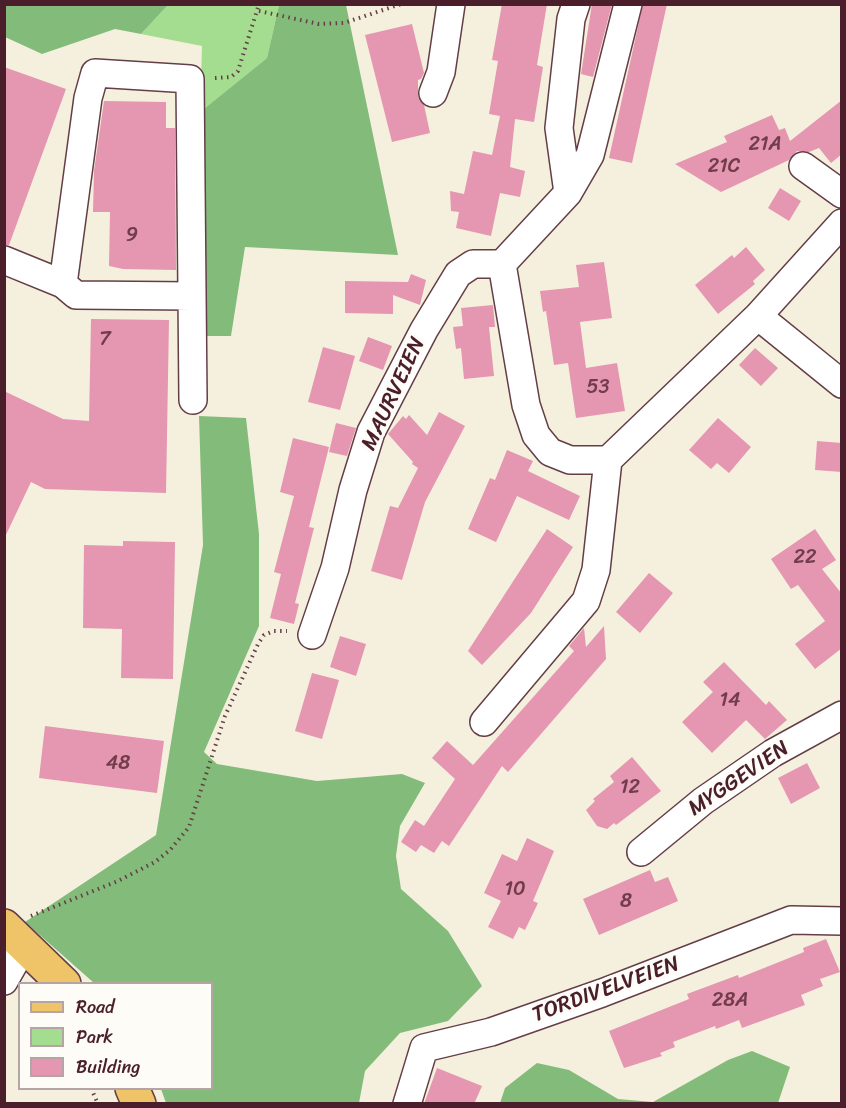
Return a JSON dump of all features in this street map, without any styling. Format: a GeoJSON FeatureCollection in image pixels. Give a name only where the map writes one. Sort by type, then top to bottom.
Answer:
{"type":"FeatureCollection","features":[{"type":"Feature","properties":{"kind":"main road"},"geometry":{"type":"LineString","coordinates":[[19,929],[62,982]]}},
{"type":"Feature","properties":{"kind":"main road"},"geometry":{"type":"LineString","coordinates":[[132,1090],[139,1104]]}},
{"type":"Feature","properties":{"kind":"street"},"geometry":{"type":"LineString","coordinates":[[433,93],[441,72],[451,4]]}},
{"type":"Feature","properties":{"kind":"street"},"geometry":{"type":"LineString","coordinates":[[568,193],[559,128],[571,18],[576,4]]}},
{"type":"Feature","properties":{"kind":"street"},"geometry":{"type":"LineString","coordinates":[[608,460],[570,460],[550,452],[536,435],[526,405],[502,264],[568,193],[590,155],[628,4]]}},
{"type":"Feature","properties":{"kind":"street"},"geometry":{"type":"LineString","coordinates":[[63,284],[88,98],[95,73],[190,79],[193,400]]}},
{"type":"Feature","properties":{"kind":"street"},"geometry":{"type":"LineString","coordinates":[[803,166],[842,194]]}},
{"type":"Feature","properties":{"kind":"street"},"geometry":{"type":"LineString","coordinates":[[484,722],[586,602],[596,570],[608,460],[758,316],[842,223]]}},
{"type":"Feature","properties":{"kind":"street"},"geometry":{"type":"LineString","coordinates":[[4,260],[63,284],[76,295],[192,296]]}},
{"type":"Feature","properties":{"kind":"street","name":"MAURVEIEN"},"geometry":{"type":"LineString","coordinates":[[312,635],[335,568],[353,490],[371,432],[458,274],[473,264],[502,264]]}},
{"type":"Feature","properties":{"kind":"street"},"geometry":{"type":"LineString","coordinates":[[758,316],[842,384]]}},
{"type":"Feature","properties":{"kind":"street","name":"MYGGEVIEN"},"geometry":{"type":"LineString","coordinates":[[641,852],[703,801],[773,753],[842,715]]}},
{"type":"Feature","properties":{"kind":"street","name":"TORDIVELVEIEN"},"geometry":{"type":"LineString","coordinates":[[407,1104],[424,1048],[491,1032],[603,993],[791,920],[842,921]]}},
{"type":"Feature","properties":{"kind":"street"},"geometry":{"type":"LineString","coordinates":[[4,981],[19,929]]}},
{"type":"Feature","properties":{"kind":"path"},"geometry":{"type":"LineString","coordinates":[[190,79],[231,77],[238,71],[259,11],[259,4]]}},
{"type":"Feature","properties":{"kind":"path"},"geometry":{"type":"LineString","coordinates":[[259,11],[319,24],[344,23],[401,4]]}},
{"type":"Feature","properties":{"kind":"path"},"geometry":{"type":"LineString","coordinates":[[19,929],[155,862],[170,850],[189,826],[225,716],[258,644],[264,635],[274,631],[312,635]]}},
{"type":"Feature","properties":{"kind":"path"},"geometry":{"type":"LineString","coordinates":[[91,1090],[98,1104]]}},
{"type":"Feature","properties":{"kind":"green space"},"geometry":{"type":"Polygon","coordinates":[[[5,4],[168,5],[141,34],[115,29],[42,54],[5,37],[5,4]]]}},
{"type":"Feature","properties":{"kind":"green space"},"geometry":{"type":"Polygon","coordinates":[[[168,5],[279,5],[267,58],[200,112],[202,46],[141,34],[168,5]]]}},
{"type":"Feature","properties":{"kind":"green space"},"geometry":{"type":"Polygon","coordinates":[[[279,5],[346,5],[398,255],[245,247],[231,336],[197,336],[200,112],[267,58],[279,5]]]}},
{"type":"Feature","properties":{"kind":"green space"},"geometry":{"type":"Polygon","coordinates":[[[199,416],[246,418],[259,534],[259,626],[204,752],[217,764],[317,781],[402,774],[425,783],[400,826],[396,856],[401,889],[448,931],[482,986],[448,1021],[400,1033],[365,1071],[359,1103],[166,1103],[161,1090],[213,1090],[213,982],[93,982],[25,922],[156,835],[203,545],[199,416]]]}},
{"type":"Feature","properties":{"kind":"green space"},"geometry":{"type":"Polygon","coordinates":[[[752,1051],[790,1067],[778,1103],[500,1103],[505,1088],[537,1063],[569,1070],[618,1099],[653,1102],[728,1060],[752,1051]]]}},
{"type":"Feature","properties":{"kind":"building"},"geometry":{"type":"Polygon","coordinates":[[[502,4],[547,4],[537,65],[543,67],[534,122],[515,119],[510,167],[525,171],[520,197],[500,193],[491,236],[456,228],[459,212],[451,211],[450,191],[464,194],[473,151],[492,155],[500,116],[489,114],[498,61],[492,60],[502,4]]]}},
{"type":"Feature","properties":{"kind":"building"},"geometry":{"type":"Polygon","coordinates":[[[592,4],[612,4],[593,77],[581,74],[592,4]]]}},
{"type":"Feature","properties":{"kind":"building"},"geometry":{"type":"Polygon","coordinates":[[[643,4],[667,4],[632,163],[609,158],[643,4]]]}},
{"type":"Feature","properties":{"kind":"building"},"geometry":{"type":"Polygon","coordinates":[[[412,24],[424,73],[418,80],[418,96],[424,105],[430,133],[392,142],[365,35],[412,24]]]}},
{"type":"Feature","properties":{"kind":"building"},"geometry":{"type":"Polygon","coordinates":[[[4,67],[66,89],[9,245],[4,245],[4,67]]]}},
{"type":"Feature","properties":{"kind":"building"},"geometry":{"type":"Polygon","coordinates":[[[842,100],[842,154],[831,163],[819,148],[809,152],[797,151],[789,160],[721,192],[675,164],[727,142],[724,136],[772,115],[779,130],[785,128],[790,141],[842,100]]]}},
{"type":"Feature","properties":{"kind":"building"},"geometry":{"type":"Polygon","coordinates":[[[104,101],[166,102],[166,128],[175,128],[176,270],[123,269],[109,266],[110,212],[93,212],[94,171],[104,101]]]}},
{"type":"Feature","properties":{"kind":"building"},"geometry":{"type":"Polygon","coordinates":[[[780,188],[801,201],[789,221],[768,208],[780,188]]]}},
{"type":"Feature","properties":{"kind":"building"},"geometry":{"type":"Polygon","coordinates":[[[746,247],[765,270],[753,281],[755,284],[718,314],[695,285],[732,255],[734,258],[746,247]]]}},
{"type":"Feature","properties":{"kind":"building"},"geometry":{"type":"Polygon","coordinates":[[[604,262],[612,318],[580,322],[586,368],[617,363],[625,411],[576,418],[568,363],[554,365],[546,311],[543,312],[540,291],[579,287],[576,265],[604,262]]]}},
{"type":"Feature","properties":{"kind":"building"},"geometry":{"type":"Polygon","coordinates":[[[411,274],[426,280],[420,305],[393,295],[393,314],[345,313],[345,281],[408,282],[411,274]]]}},
{"type":"Feature","properties":{"kind":"building"},"geometry":{"type":"Polygon","coordinates":[[[493,305],[495,327],[489,327],[494,376],[464,379],[461,348],[456,349],[453,327],[463,326],[461,308],[493,305]]]}},
{"type":"Feature","properties":{"kind":"building"},"geometry":{"type":"Polygon","coordinates":[[[91,319],[169,320],[166,493],[45,489],[31,482],[4,539],[4,391],[63,419],[89,421],[91,319]]]}},
{"type":"Feature","properties":{"kind":"building"},"geometry":{"type":"Polygon","coordinates":[[[368,337],[392,346],[383,370],[359,361],[368,337]]]}},
{"type":"Feature","properties":{"kind":"building"},"geometry":{"type":"Polygon","coordinates":[[[323,347],[355,356],[340,410],[308,402],[323,347]]]}},
{"type":"Feature","properties":{"kind":"building"},"geometry":{"type":"Polygon","coordinates":[[[755,348],[778,368],[761,386],[739,365],[755,348]]]}},
{"type":"Feature","properties":{"kind":"building"},"geometry":{"type":"Polygon","coordinates":[[[439,412],[465,426],[425,502],[402,580],[371,571],[390,506],[398,508],[418,468],[412,464],[413,462],[388,434],[403,416],[406,419],[409,415],[427,435],[439,412]]]}},
{"type":"Feature","properties":{"kind":"building"},"geometry":{"type":"Polygon","coordinates":[[[718,418],[751,447],[729,473],[717,463],[711,469],[689,450],[718,418]]]}},
{"type":"Feature","properties":{"kind":"building"},"geometry":{"type":"Polygon","coordinates":[[[336,423],[356,428],[347,456],[329,452],[336,423]]]}},
{"type":"Feature","properties":{"kind":"building"},"geometry":{"type":"Polygon","coordinates":[[[293,438],[329,447],[309,527],[314,528],[295,603],[299,604],[294,624],[270,618],[281,574],[274,572],[294,496],[280,492],[293,438]]]}},
{"type":"Feature","properties":{"kind":"building"},"geometry":{"type":"Polygon","coordinates":[[[817,441],[842,443],[842,472],[815,470],[817,441]]]}},
{"type":"Feature","properties":{"kind":"building"},"geometry":{"type":"Polygon","coordinates":[[[507,450],[533,461],[528,471],[580,496],[569,520],[517,496],[496,542],[468,529],[490,478],[495,480],[507,450]]]}},
{"type":"Feature","properties":{"kind":"building"},"geometry":{"type":"Polygon","coordinates":[[[547,529],[573,547],[531,613],[482,665],[468,651],[547,529]]]}},
{"type":"Feature","properties":{"kind":"building"},"geometry":{"type":"Polygon","coordinates":[[[815,529],[836,560],[822,569],[842,594],[842,648],[815,669],[795,644],[825,621],[798,585],[791,589],[771,559],[815,529]]]}},
{"type":"Feature","properties":{"kind":"building"},"geometry":{"type":"Polygon","coordinates":[[[123,541],[175,542],[173,679],[121,678],[122,629],[83,628],[84,545],[123,546],[123,541]]]}},
{"type":"Feature","properties":{"kind":"building"},"geometry":{"type":"Polygon","coordinates":[[[649,573],[673,593],[640,633],[616,612],[649,573]]]}},
{"type":"Feature","properties":{"kind":"building"},"geometry":{"type":"Polygon","coordinates":[[[604,626],[606,659],[508,772],[502,766],[449,846],[442,841],[434,853],[421,845],[416,852],[401,842],[415,820],[424,826],[455,779],[432,758],[447,741],[473,765],[574,651],[569,646],[584,628],[586,647],[604,626]]]}},
{"type":"Feature","properties":{"kind":"building"},"geometry":{"type":"Polygon","coordinates":[[[340,636],[366,644],[356,676],[330,667],[340,636]]]}},
{"type":"Feature","properties":{"kind":"building"},"geometry":{"type":"Polygon","coordinates":[[[724,662],[766,705],[769,701],[787,720],[765,739],[746,720],[712,753],[682,722],[713,692],[703,682],[724,662]]]}},
{"type":"Feature","properties":{"kind":"building"},"geometry":{"type":"Polygon","coordinates":[[[312,673],[339,680],[322,739],[295,731],[312,673]]]}},
{"type":"Feature","properties":{"kind":"building"},"geometry":{"type":"Polygon","coordinates":[[[45,726],[164,741],[157,793],[39,778],[45,726]]]}},
{"type":"Feature","properties":{"kind":"building"},"geometry":{"type":"Polygon","coordinates":[[[632,757],[661,791],[616,825],[614,823],[607,829],[597,826],[586,810],[595,801],[593,799],[614,782],[610,776],[632,757]]]}},
{"type":"Feature","properties":{"kind":"building"},"geometry":{"type":"Polygon","coordinates":[[[807,763],[820,788],[791,804],[778,778],[807,763]]]}},
{"type":"Feature","properties":{"kind":"building"},"geometry":{"type":"Polygon","coordinates":[[[527,838],[554,851],[533,901],[538,903],[525,930],[519,927],[513,939],[488,927],[501,901],[484,893],[502,854],[517,861],[527,838]]]}},
{"type":"Feature","properties":{"kind":"building"},"geometry":{"type":"Polygon","coordinates":[[[650,870],[655,882],[668,877],[678,901],[599,935],[583,899],[650,870]]]}},
{"type":"Feature","properties":{"kind":"building"},"geometry":{"type":"Polygon","coordinates":[[[826,939],[840,972],[820,979],[823,986],[801,995],[805,1005],[742,1028],[739,1020],[716,1029],[715,1026],[673,1042],[675,1047],[660,1053],[662,1056],[624,1068],[609,1031],[689,999],[687,994],[738,975],[739,978],[804,952],[803,948],[826,939]]]}},
{"type":"Feature","properties":{"kind":"building"},"geometry":{"type":"Polygon","coordinates":[[[437,1068],[482,1086],[474,1104],[424,1104],[437,1068]]]}}]}
